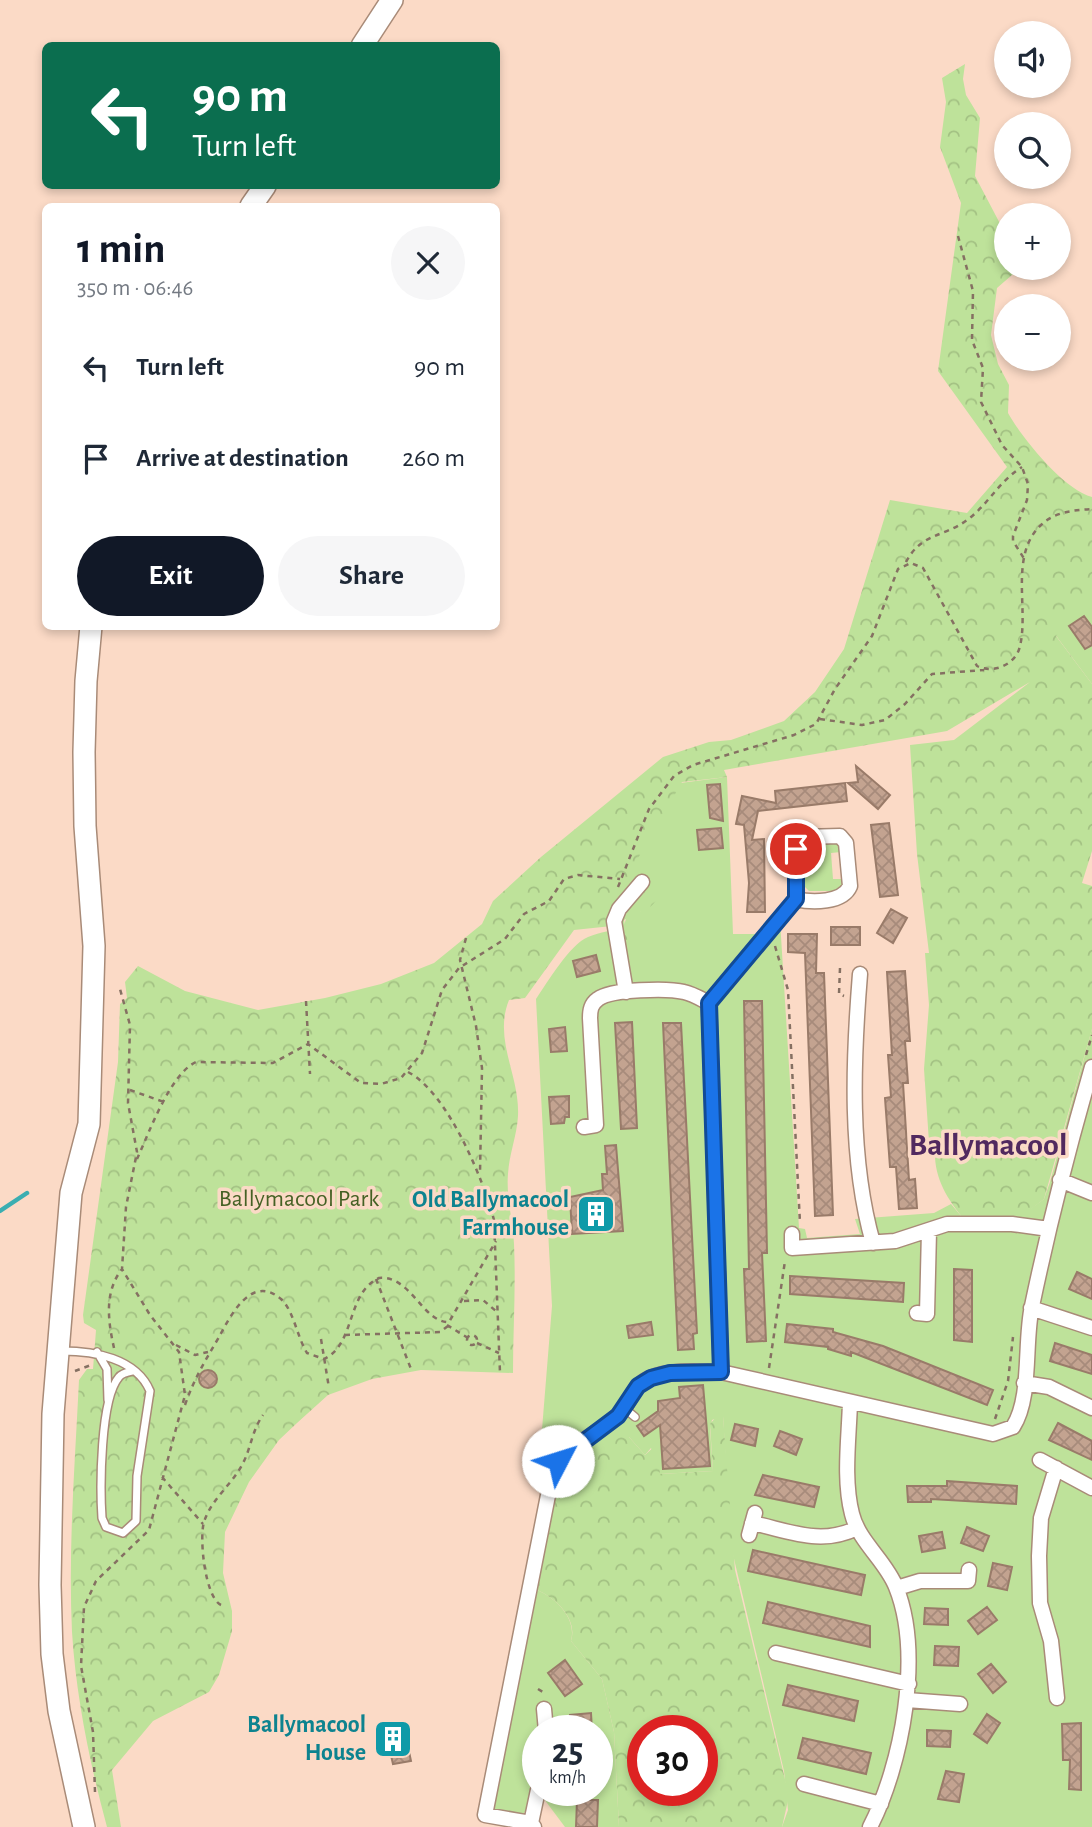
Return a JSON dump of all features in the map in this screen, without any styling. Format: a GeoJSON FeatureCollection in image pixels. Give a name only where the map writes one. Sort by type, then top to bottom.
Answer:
{"type":"FeatureCollection","features":[{"type":"Feature","properties":{"kind":"main road"},"geometry":{"type":"LineString","coordinates":[[365,42],[392,0]]}},
{"type":"Feature","properties":{"kind":"main road"},"geometry":{"type":"LineString","coordinates":[[85,1827],[59,1711],[52,1654],[50,1585],[58,1351],[71,1193],[89,1124],[94,946],[85,826],[84,752],[91,630]]}},
{"type":"Feature","properties":{"kind":"street"},"geometry":{"type":"LineString","coordinates":[[721,1372],[709,1003],[796,899],[796,849],[799,841],[803,837],[840,836],[846,843],[850,886],[847,893],[841,898],[796,899]]}},
{"type":"Feature","properties":{"kind":"street"},"geometry":{"type":"LineString","coordinates":[[626,992],[614,922],[626,901],[642,882]]}},
{"type":"Feature","properties":{"kind":"street"},"geometry":{"type":"LineString","coordinates":[[860,974],[856,1112],[866,1218],[873,1243]]}},
{"type":"Feature","properties":{"kind":"street"},"geometry":{"type":"LineString","coordinates":[[584,1127],[596,1125],[590,1008],[608,995],[626,992],[684,992],[709,1003]]}},
{"type":"Feature","properties":{"kind":"street"},"geometry":{"type":"LineString","coordinates":[[535,1806],[532,1825],[484,1821],[549,1481],[565,1454],[618,1416],[629,1412],[638,1386],[651,1378],[670,1373],[721,1372],[999,1434],[1013,1427],[1018,1419],[1024,1383],[1031,1308],[1089,1062]]}},
{"type":"Feature","properties":{"kind":"street"},"geometry":{"type":"LineString","coordinates":[[1060,1180],[1092,1192]]}},
{"type":"Feature","properties":{"kind":"street"},"geometry":{"type":"LineString","coordinates":[[792,1234],[792,1248],[895,1241],[947,1224],[1049,1229]]}},
{"type":"Feature","properties":{"kind":"street"},"geometry":{"type":"LineString","coordinates":[[917,1313],[928,1314],[929,1231]]}},
{"type":"Feature","properties":{"kind":"street"},"geometry":{"type":"LineString","coordinates":[[1031,1308],[1092,1328]]}},
{"type":"Feature","properties":{"kind":"street"},"geometry":{"type":"LineString","coordinates":[[1024,1383],[1049,1387],[1092,1408]]}},
{"type":"Feature","properties":{"kind":"street"},"geometry":{"type":"LineString","coordinates":[[850,1402],[848,1461],[851,1512],[857,1528],[897,1588],[904,1619],[909,1684],[881,1804],[870,1827]]}},
{"type":"Feature","properties":{"kind":"street"},"geometry":{"type":"LineString","coordinates":[[1040,1460],[1092,1488]]}},
{"type":"Feature","properties":{"kind":"street"},"geometry":{"type":"LineString","coordinates":[[1056,1468],[1041,1518],[1039,1556],[1040,1602],[1051,1641],[1057,1698]]}},
{"type":"Feature","properties":{"kind":"street"},"geometry":{"type":"LineString","coordinates":[[752,1523],[820,1538],[834,1538],[857,1528]]}},
{"type":"Feature","properties":{"kind":"street"},"geometry":{"type":"LineString","coordinates":[[897,1588],[920,1581],[968,1579]]}},
{"type":"Feature","properties":{"kind":"street"},"geometry":{"type":"LineString","coordinates":[[776,1653],[909,1684]]}},
{"type":"Feature","properties":{"kind":"street"},"geometry":{"type":"LineString","coordinates":[[907,1700],[960,1704]]}},
{"type":"Feature","properties":{"kind":"street"},"geometry":{"type":"LineString","coordinates":[[544,1709],[545,1715]]}},
{"type":"Feature","properties":{"kind":"street"},"geometry":{"type":"LineString","coordinates":[[804,1784],[881,1804]]}},
{"type":"Feature","properties":{"kind":"lane"},"geometry":{"type":"LineString","coordinates":[[58,1351],[97,1352],[133,1371],[145,1380],[150,1391],[137,1476],[136,1521],[123,1533],[106,1527],[102,1518],[102,1457],[108,1401],[107,1369],[97,1352]]}},
{"type":"Feature","properties":{"kind":"lane"},"geometry":{"type":"LineString","coordinates":[[108,1401],[121,1375],[133,1371]]}},
{"type":"Feature","properties":{"kind":"path"},"geometry":{"type":"LineString","coordinates":[[958,236],[973,291],[972,340],[983,368],[981,402],[1002,445],[1022,467],[1028,494],[1014,528],[1013,541],[1025,560]]}},
{"type":"Feature","properties":{"kind":"path"},"geometry":{"type":"LineString","coordinates":[[626,901],[618,890],[620,879],[649,809],[674,776],[693,765],[800,733],[820,719],[835,689],[872,636],[895,575],[919,543],[965,522],[983,507],[1009,476],[1022,467]]}},
{"type":"Feature","properties":{"kind":"path"},"geometry":{"type":"LineString","coordinates":[[820,719],[873,725],[886,720],[905,705],[932,674],[988,670],[1007,664],[1020,649],[1025,560],[1031,540],[1045,521],[1067,512],[1092,509]]}},
{"type":"Feature","properties":{"kind":"path"},"geometry":{"type":"LineString","coordinates":[[904,564],[911,563],[923,568],[975,663],[988,670]]}},
{"type":"Feature","properties":{"kind":"path"},"geometry":{"type":"LineString","coordinates":[[308,1044],[360,1083],[392,1082],[408,1072],[422,1053],[442,990],[463,965],[505,939],[524,914],[549,901],[564,879],[578,875],[620,879]]}},
{"type":"Feature","properties":{"kind":"path"},"geometry":{"type":"LineString","coordinates":[[466,938],[460,960],[482,1068],[480,1175]]}},
{"type":"Feature","properties":{"kind":"path"},"geometry":{"type":"LineString","coordinates":[[773,944],[778,948],[788,990],[800,1222],[792,1234]]}},
{"type":"Feature","properties":{"kind":"path"},"geometry":{"type":"LineString","coordinates":[[118,1362],[108,1301],[111,1287],[122,1269],[125,1207],[137,1152],[129,1115],[130,1025],[120,989]]}},
{"type":"Feature","properties":{"kind":"path"},"geometry":{"type":"LineString","coordinates":[[306,1001],[310,1074]]}},
{"type":"Feature","properties":{"kind":"path"},"geometry":{"type":"LineString","coordinates":[[1089,1062],[1092,1035]]}},
{"type":"Feature","properties":{"kind":"path"},"geometry":{"type":"LineString","coordinates":[[135,1162],[164,1102],[182,1073],[195,1062],[272,1063],[308,1044]]}},
{"type":"Feature","properties":{"kind":"path"},"geometry":{"type":"LineString","coordinates":[[408,1072],[430,1087],[480,1175],[494,1220],[500,1373]]}},
{"type":"Feature","properties":{"kind":"path"},"geometry":{"type":"LineString","coordinates":[[130,1090],[164,1102]]}},
{"type":"Feature","properties":{"kind":"path"},"geometry":{"type":"LineString","coordinates":[[345,1335],[440,1332],[453,1319],[496,1241]]}},
{"type":"Feature","properties":{"kind":"path"},"geometry":{"type":"LineString","coordinates":[[768,1374],[774,1354],[782,1272],[786,1257]]}},
{"type":"Feature","properties":{"kind":"path"},"geometry":{"type":"LineString","coordinates":[[122,1269],[150,1315],[171,1341],[182,1366],[183,1409]]}},
{"type":"Feature","properties":{"kind":"path"},"geometry":{"type":"LineString","coordinates":[[87,1773],[94,1797],[93,1732],[80,1666],[84,1607],[96,1581],[149,1530],[183,1409],[201,1362],[238,1303],[252,1294],[268,1293],[283,1301],[307,1353],[324,1359],[334,1354],[345,1335],[365,1288],[376,1279],[393,1279],[446,1324],[468,1338],[470,1344],[477,1343],[499,1354]]}},
{"type":"Feature","properties":{"kind":"path"},"geometry":{"type":"LineString","coordinates":[[376,1279],[411,1369]]}},
{"type":"Feature","properties":{"kind":"path"},"geometry":{"type":"LineString","coordinates":[[464,1301],[483,1300],[494,1307],[498,1315]]}},
{"type":"Feature","properties":{"kind":"path"},"geometry":{"type":"LineString","coordinates":[[992,1426],[1008,1381],[1014,1327]]}},
{"type":"Feature","properties":{"kind":"path"},"geometry":{"type":"LineString","coordinates":[[468,1338],[474,1335],[477,1343]]}},
{"type":"Feature","properties":{"kind":"path"},"geometry":{"type":"LineString","coordinates":[[321,1339],[329,1388]]}},
{"type":"Feature","properties":{"kind":"path"},"geometry":{"type":"LineString","coordinates":[[171,1341],[195,1355],[210,1350]]}},
{"type":"Feature","properties":{"kind":"path"},"geometry":{"type":"LineString","coordinates":[[73,1373],[91,1365]]}},
{"type":"Feature","properties":{"kind":"path"},"geometry":{"type":"LineString","coordinates":[[221,1605],[212,1598],[208,1581],[203,1524],[209,1510],[243,1464],[256,1424],[263,1415]]}},
{"type":"Feature","properties":{"kind":"path"},"geometry":{"type":"LineString","coordinates":[[162,1477],[203,1524]]}},
{"type":"Feature","properties":{"kind":"green space","name":"Ballymacool Park"},"geometry":{"type":"Polygon","coordinates":[[[965,64],[963,79],[966,95],[980,118],[975,176],[994,212],[994,280],[1006,280],[994,294],[991,335],[994,371],[1002,371],[1009,385],[1008,413],[1033,449],[1057,474],[1092,497],[1092,587],[1056,636],[1092,684],[1092,851],[1082,883],[1092,886],[1092,1029],[1044,1199],[1012,1224],[967,1223],[945,1193],[938,1176],[935,1157],[930,1157],[924,1069],[929,1005],[925,953],[929,953],[917,854],[910,745],[954,740],[1030,682],[947,731],[724,770],[727,777],[682,782],[633,867],[643,875],[612,926],[574,930],[525,998],[509,1000],[505,1015],[505,1043],[518,1101],[508,1183],[515,1260],[513,1373],[421,1370],[372,1379],[328,1395],[279,1440],[249,1482],[225,1532],[223,1573],[232,1611],[232,1631],[219,1675],[209,1692],[153,1721],[112,1770],[121,1827],[107,1827],[80,1706],[72,1632],[71,1537],[79,1380],[87,1369],[93,1369],[96,1330],[84,1323],[83,1315],[118,1062],[120,1004],[127,998],[125,982],[138,966],[185,991],[258,1010],[325,998],[381,984],[434,963],[482,924],[493,901],[541,857],[663,757],[709,742],[731,740],[784,721],[815,692],[844,649],[890,500],[967,513],[1007,467],[938,371],[961,203],[940,147],[946,102],[942,78],[965,64]]]}},
{"type":"Feature","properties":{"kind":"green space"},"geometry":{"type":"Polygon","coordinates":[[[1086,587],[1092,587],[1092,684],[1054,633],[1086,587]]]}},
{"type":"Feature","properties":{"kind":"green space"},"geometry":{"type":"Polygon","coordinates":[[[727,777],[733,934],[756,934],[765,938],[780,920],[799,1228],[805,1229],[807,1238],[860,1234],[855,1219],[934,1213],[951,1204],[967,1223],[1029,1210],[1044,1199],[1092,1029],[1092,1827],[782,1827],[788,1810],[784,1771],[731,1546],[723,1416],[712,1420],[710,1429],[713,1471],[660,1474],[651,1448],[645,1455],[629,1437],[573,1467],[568,1465],[557,1489],[537,1590],[558,1604],[568,1617],[571,1624],[571,1641],[602,1679],[610,1715],[522,1715],[522,1806],[528,1806],[519,1821],[485,1815],[546,1493],[537,1491],[552,1306],[536,999],[559,965],[581,941],[624,925],[627,916],[641,911],[631,868],[680,783],[727,777]]]}},
{"type":"Feature","properties":{"kind":"green space"},"geometry":{"type":"Polygon","coordinates":[[[836,842],[841,852],[831,853],[833,879],[843,879],[843,884],[837,891],[809,891],[805,887],[803,850],[809,843],[836,842]]]}},
{"type":"Feature","properties":{"kind":"green space"},"geometry":{"type":"Polygon","coordinates":[[[648,882],[663,894],[650,907],[624,920],[635,982],[631,983],[621,929],[623,920],[628,909],[648,882]]]}},
{"type":"Feature","properties":{"kind":"green space"},"geometry":{"type":"Polygon","coordinates":[[[717,1416],[723,1416],[735,1570],[789,1796],[782,1827],[619,1827],[613,1715],[610,1715],[602,1679],[571,1641],[571,1625],[564,1610],[537,1590],[557,1489],[569,1465],[573,1467],[620,1434],[629,1437],[645,1455],[657,1444],[660,1474],[713,1471],[710,1424],[717,1416]]]}},
{"type":"Feature","properties":{"kind":"green space"},"geometry":{"type":"Polygon","coordinates":[[[613,1728],[619,1827],[565,1827],[549,1806],[613,1806],[613,1728]]]}},
{"type":"Feature","properties":{"kind":"building"},"geometry":{"type":"Polygon","coordinates":[[[1084,616],[1092,627],[1092,645],[1085,649],[1069,626],[1084,616]]]}},
{"type":"Feature","properties":{"kind":"building"},"geometry":{"type":"Polygon","coordinates":[[[856,766],[890,795],[878,809],[848,783],[858,782],[856,766]]]}},
{"type":"Feature","properties":{"kind":"building"},"geometry":{"type":"Polygon","coordinates":[[[845,783],[847,801],[758,811],[752,840],[764,839],[765,912],[747,912],[749,883],[744,825],[736,824],[742,796],[776,803],[775,791],[845,783]]]}},
{"type":"Feature","properties":{"kind":"building"},"geometry":{"type":"Polygon","coordinates":[[[720,784],[723,821],[710,818],[707,785],[720,784]]]}},
{"type":"Feature","properties":{"kind":"building"},"geometry":{"type":"Polygon","coordinates":[[[889,823],[898,895],[880,897],[871,825],[889,823]]]}},
{"type":"Feature","properties":{"kind":"building"},"geometry":{"type":"Polygon","coordinates":[[[721,828],[723,848],[699,850],[697,830],[721,828]]]}},
{"type":"Feature","properties":{"kind":"building"},"geometry":{"type":"Polygon","coordinates":[[[891,909],[907,918],[893,943],[877,933],[891,909]]]}},
{"type":"Feature","properties":{"kind":"building"},"geometry":{"type":"Polygon","coordinates":[[[831,927],[860,927],[860,945],[831,945],[831,927]]]}},
{"type":"Feature","properties":{"kind":"building"},"geometry":{"type":"Polygon","coordinates":[[[788,934],[817,934],[816,973],[824,973],[833,1215],[815,1216],[805,953],[788,952],[788,934]]]}},
{"type":"Feature","properties":{"kind":"building"},"geometry":{"type":"Polygon","coordinates":[[[596,955],[600,971],[577,977],[573,961],[596,955]]]}},
{"type":"Feature","properties":{"kind":"building"},"geometry":{"type":"Polygon","coordinates":[[[905,971],[910,1041],[905,1041],[908,1083],[903,1083],[909,1180],[915,1179],[917,1208],[899,1209],[896,1167],[890,1167],[885,1098],[891,1097],[888,1055],[892,1055],[887,972],[905,971]]]}},
{"type":"Feature","properties":{"kind":"building"},"geometry":{"type":"Polygon","coordinates":[[[744,1001],[762,1001],[767,1253],[762,1253],[766,1341],[747,1342],[744,1269],[749,1269],[744,1001]]]}},
{"type":"Feature","properties":{"kind":"building"},"geometry":{"type":"Polygon","coordinates":[[[632,1022],[637,1128],[621,1129],[615,1023],[632,1022]]]}},
{"type":"Feature","properties":{"kind":"building"},"geometry":{"type":"Polygon","coordinates":[[[663,1023],[681,1023],[697,1333],[693,1334],[694,1349],[678,1350],[663,1023]]]}},
{"type":"Feature","properties":{"kind":"building"},"geometry":{"type":"Polygon","coordinates":[[[565,1027],[567,1051],[551,1052],[549,1029],[565,1027]]]}},
{"type":"Feature","properties":{"kind":"building"},"geometry":{"type":"Polygon","coordinates":[[[569,1096],[569,1117],[565,1117],[564,1123],[551,1124],[549,1097],[569,1096]]]}},
{"type":"Feature","properties":{"kind":"building","name":"Old Ballymacool Farmhouse"},"geometry":{"type":"Polygon","coordinates":[[[616,1145],[623,1231],[572,1234],[570,1197],[603,1190],[602,1174],[607,1174],[605,1146],[616,1145]]]}},
{"type":"Feature","properties":{"kind":"building"},"geometry":{"type":"Polygon","coordinates":[[[954,1269],[972,1270],[972,1342],[954,1340],[954,1269]]]}},
{"type":"Feature","properties":{"kind":"building"},"geometry":{"type":"Polygon","coordinates":[[[1077,1272],[1092,1279],[1092,1299],[1069,1289],[1077,1272]]]}},
{"type":"Feature","properties":{"kind":"building"},"geometry":{"type":"Polygon","coordinates":[[[790,1276],[904,1283],[903,1302],[790,1294],[790,1276]]]}},
{"type":"Feature","properties":{"kind":"building"},"geometry":{"type":"Polygon","coordinates":[[[651,1322],[653,1335],[629,1338],[627,1326],[651,1322]]]}},
{"type":"Feature","properties":{"kind":"building"},"geometry":{"type":"Polygon","coordinates":[[[787,1324],[833,1329],[833,1332],[883,1346],[993,1390],[987,1405],[851,1352],[851,1356],[828,1347],[785,1342],[787,1324]]]}},
{"type":"Feature","properties":{"kind":"building"},"geometry":{"type":"Polygon","coordinates":[[[1055,1343],[1092,1355],[1092,1374],[1050,1361],[1055,1343]]]}},
{"type":"Feature","properties":{"kind":"building"},"geometry":{"type":"Polygon","coordinates":[[[204,1370],[212,1370],[217,1379],[215,1386],[204,1388],[199,1383],[199,1375],[204,1370]]]}},
{"type":"Feature","properties":{"kind":"building"},"geometry":{"type":"Polygon","coordinates":[[[703,1385],[710,1466],[663,1469],[660,1425],[644,1436],[637,1426],[658,1411],[658,1401],[680,1398],[679,1387],[703,1385]]]}},
{"type":"Feature","properties":{"kind":"building"},"geometry":{"type":"Polygon","coordinates":[[[1058,1423],[1092,1441],[1092,1460],[1049,1440],[1058,1423]]]}},
{"type":"Feature","properties":{"kind":"building"},"geometry":{"type":"Polygon","coordinates":[[[735,1424],[758,1429],[755,1446],[731,1440],[735,1424]]]}},
{"type":"Feature","properties":{"kind":"building"},"geometry":{"type":"Polygon","coordinates":[[[780,1431],[802,1439],[796,1455],[774,1446],[780,1431]]]}},
{"type":"Feature","properties":{"kind":"building"},"geometry":{"type":"Polygon","coordinates":[[[763,1475],[819,1487],[814,1507],[755,1495],[763,1475]]]}},
{"type":"Feature","properties":{"kind":"building"},"geometry":{"type":"Polygon","coordinates":[[[947,1481],[1017,1486],[1016,1504],[931,1499],[931,1502],[908,1502],[907,1486],[947,1486],[947,1481]]]}},
{"type":"Feature","properties":{"kind":"building"},"geometry":{"type":"Polygon","coordinates":[[[967,1527],[989,1536],[983,1551],[961,1543],[967,1527]]]}},
{"type":"Feature","properties":{"kind":"building"},"geometry":{"type":"Polygon","coordinates":[[[942,1532],[945,1548],[922,1552],[919,1536],[942,1532]]]}},
{"type":"Feature","properties":{"kind":"building"},"geometry":{"type":"Polygon","coordinates":[[[753,1550],[865,1575],[861,1595],[748,1571],[753,1550]]]}},
{"type":"Feature","properties":{"kind":"building"},"geometry":{"type":"Polygon","coordinates":[[[993,1563],[1012,1567],[1007,1590],[988,1586],[993,1563]]]}},
{"type":"Feature","properties":{"kind":"building"},"geometry":{"type":"Polygon","coordinates":[[[768,1602],[870,1626],[870,1647],[763,1623],[768,1602]]]}},
{"type":"Feature","properties":{"kind":"building"},"geometry":{"type":"Polygon","coordinates":[[[987,1607],[997,1620],[978,1634],[968,1621],[987,1607]]]}},
{"type":"Feature","properties":{"kind":"building"},"geometry":{"type":"Polygon","coordinates":[[[925,1608],[948,1609],[948,1625],[924,1624],[925,1608]]]}},
{"type":"Feature","properties":{"kind":"building"},"geometry":{"type":"Polygon","coordinates":[[[935,1646],[959,1647],[958,1666],[934,1665],[935,1646]]]}},
{"type":"Feature","properties":{"kind":"building"},"geometry":{"type":"Polygon","coordinates":[[[565,1660],[582,1684],[565,1696],[548,1673],[565,1660]]]}},
{"type":"Feature","properties":{"kind":"building"},"geometry":{"type":"Polygon","coordinates":[[[991,1664],[1006,1682],[993,1693],[978,1674],[991,1664]]]}},
{"type":"Feature","properties":{"kind":"building"},"geometry":{"type":"Polygon","coordinates":[[[788,1685],[858,1701],[854,1721],[783,1705],[788,1685]]]}},
{"type":"Feature","properties":{"kind":"building"},"geometry":{"type":"Polygon","coordinates":[[[987,1714],[1000,1723],[987,1743],[974,1734],[987,1714]]]}},
{"type":"Feature","properties":{"kind":"building"},"geometry":{"type":"Polygon","coordinates":[[[1081,1723],[1081,1790],[1069,1789],[1070,1760],[1063,1760],[1062,1724],[1081,1723]]]}},
{"type":"Feature","properties":{"kind":"building","name":"Ballymacool House"},"geometry":{"type":"Polygon","coordinates":[[[404,1728],[411,1761],[393,1764],[390,1751],[385,1753],[376,1736],[404,1728]]]}},
{"type":"Feature","properties":{"kind":"building"},"geometry":{"type":"Polygon","coordinates":[[[927,1730],[951,1731],[950,1747],[927,1746],[927,1730]]]}},
{"type":"Feature","properties":{"kind":"building"},"geometry":{"type":"Polygon","coordinates":[[[803,1738],[871,1753],[866,1774],[798,1758],[803,1738]]]}},
{"type":"Feature","properties":{"kind":"building"},"geometry":{"type":"Polygon","coordinates":[[[946,1771],[964,1774],[959,1802],[938,1799],[946,1771]]]}},
{"type":"Feature","properties":{"kind":"building"},"geometry":{"type":"Polygon","coordinates":[[[577,1806],[598,1806],[597,1827],[576,1827],[577,1806]]]}},
{"type":"Feature","properties":{"kind":"waterway"},"geometry":{"type":"LineString","coordinates":[[0,1211],[27,1193]]}},
{"type":"Feature","properties":{"kind":"place","name":"Old Ballymacool Farmhouse"},"geometry":{"type":"Point","coordinates":[596,1214]}},
{"type":"Feature","properties":{"kind":"place","name":"Ballymacool House"},"geometry":{"type":"Point","coordinates":[393,1739]}},
{"type":"Feature","properties":{"kind":"district","name":"Ballymacool"},"geometry":{"type":"Point","coordinates":[988,1145]}},
{"type":"Feature","properties":{"kind":"route"},"geometry":{"type":"LineString","coordinates":[[558,1461],[618,1416],[628,1397],[638,1386],[651,1378],[670,1373],[721,1372],[709,1003],[751,957],[796,899],[796,849]]}}]}
